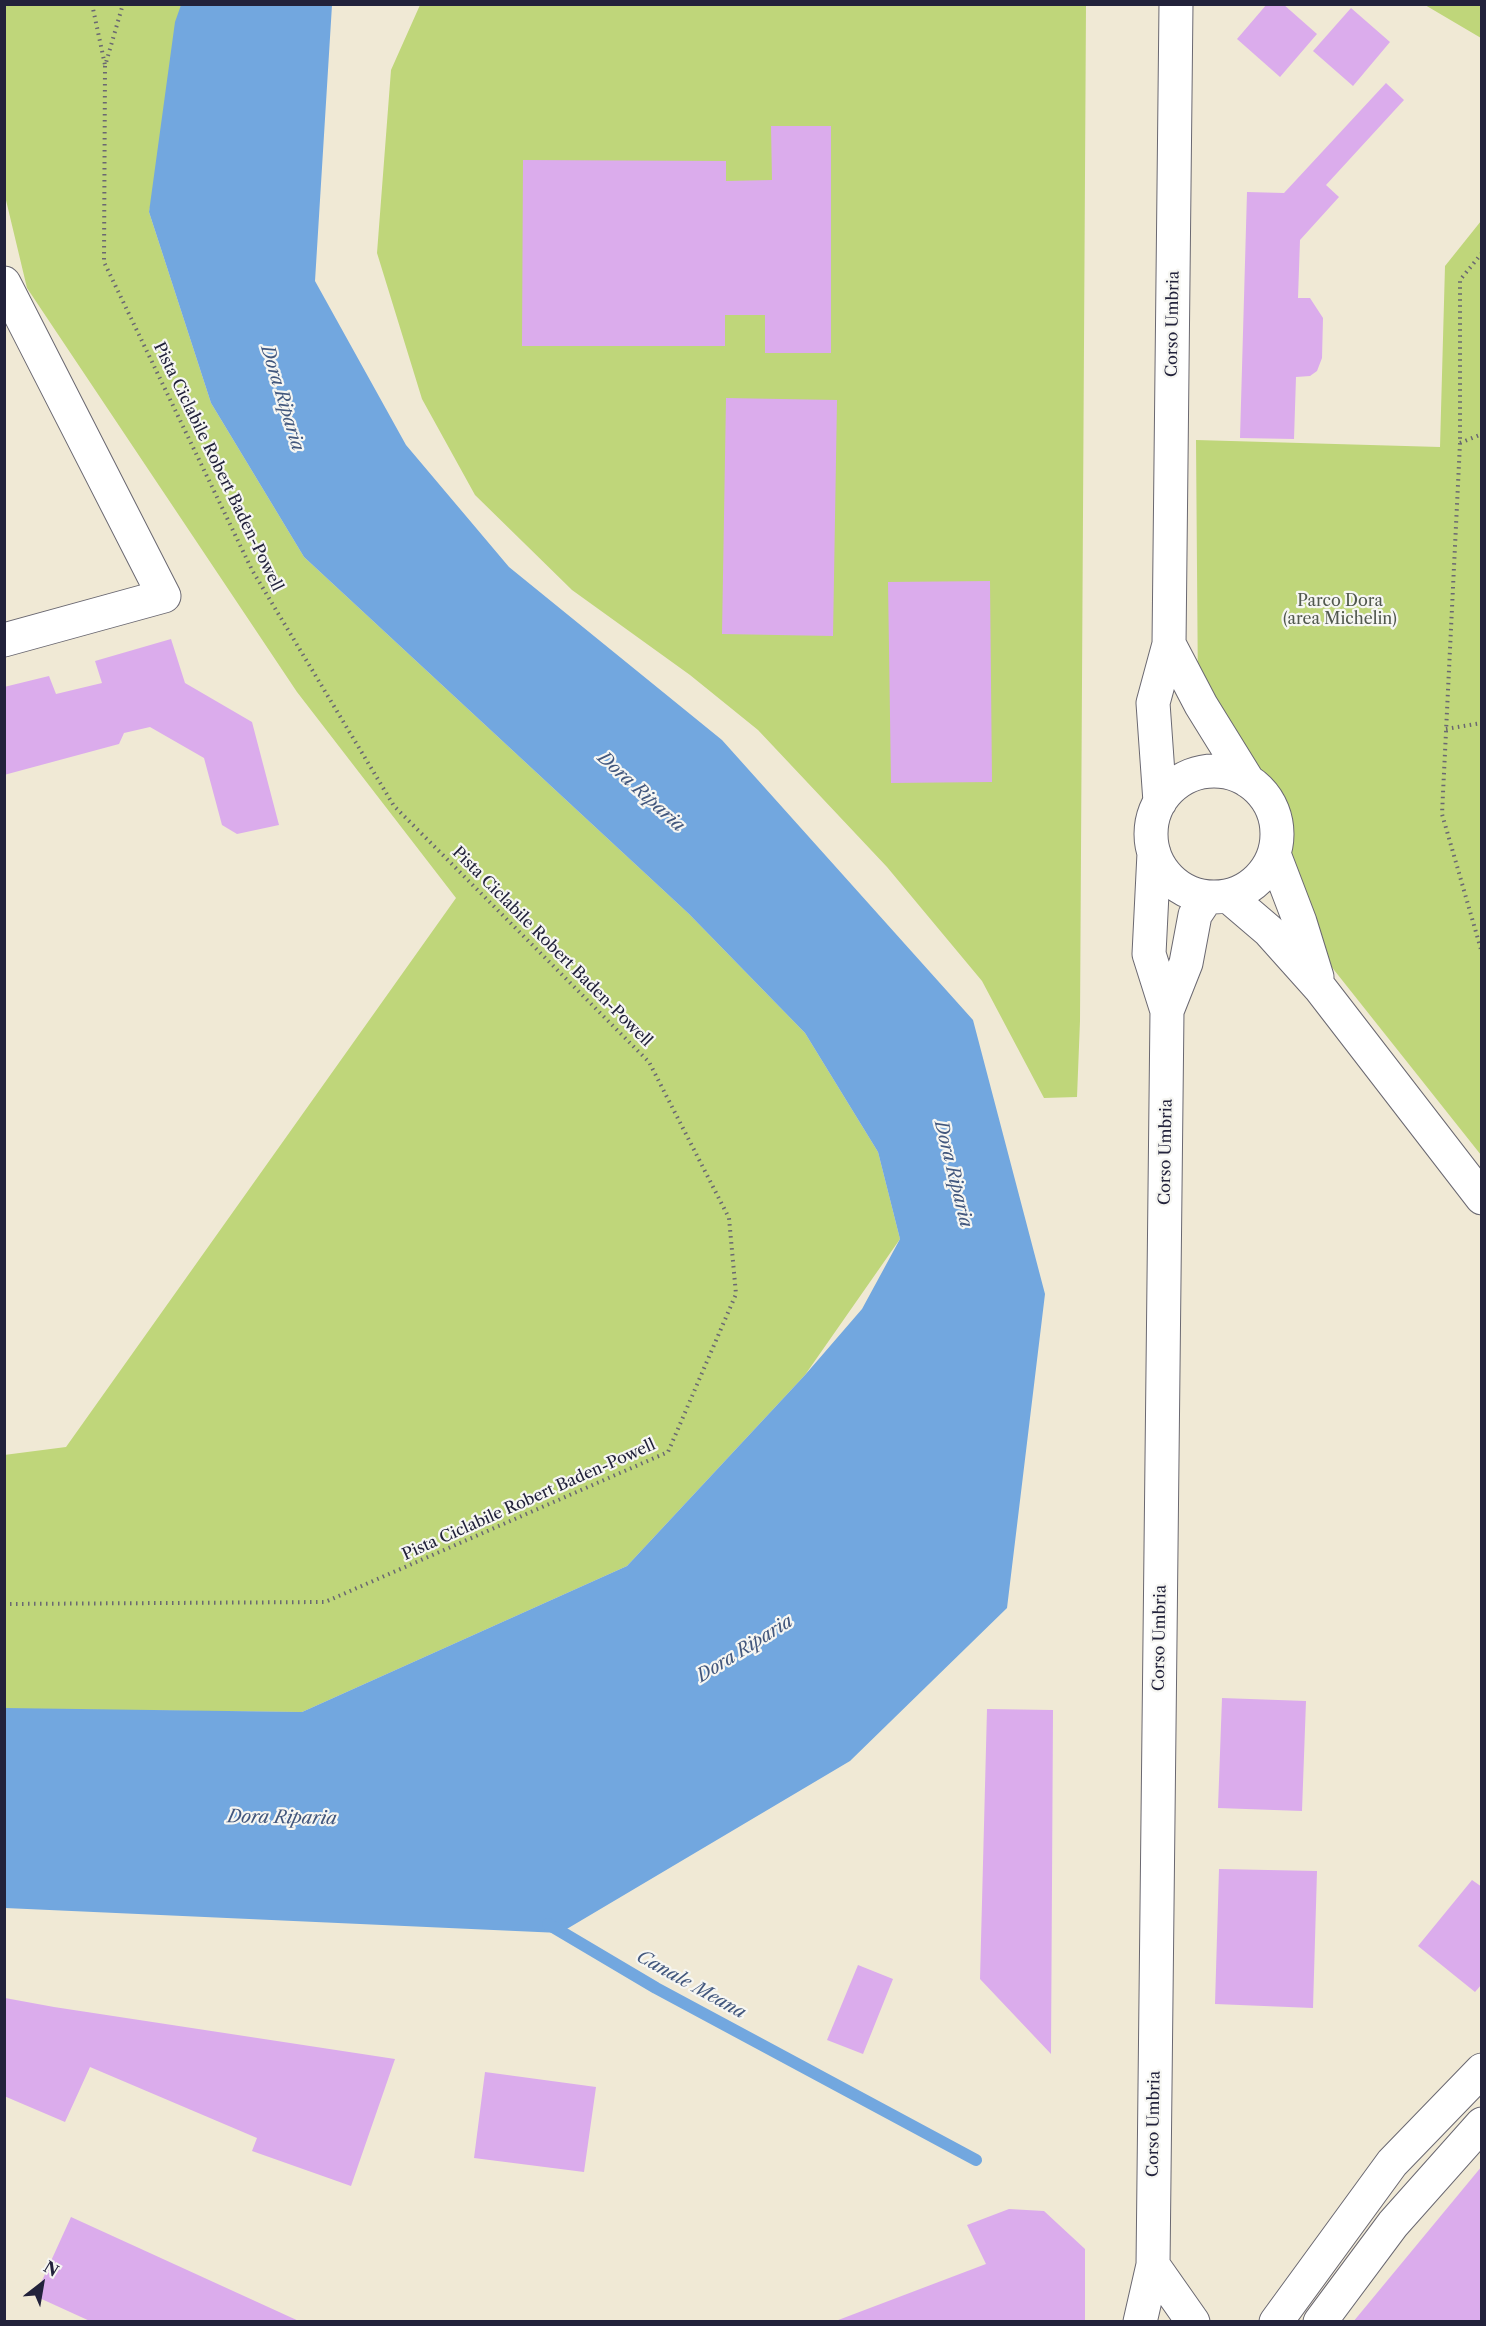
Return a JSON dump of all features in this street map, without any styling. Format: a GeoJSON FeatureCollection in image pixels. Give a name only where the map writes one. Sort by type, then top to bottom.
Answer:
{"type":"FeatureCollection","features":[{"type":"Feature","properties":{"kind":"street","name":"Corso Umbria"},"geometry":{"type":"LineString","coordinates":[[1160,802],[1153,703],[1169,644],[1176,4]]}},
{"type":"Feature","properties":{"kind":"street"},"geometry":{"type":"LineString","coordinates":[[4,283],[164,596],[4,640]]}},
{"type":"Feature","properties":{"kind":"street","name":"Corso Umbria"},"geometry":{"type":"LineString","coordinates":[[1169,644],[1201,705],[1248,781]]}},
{"type":"Feature","properties":{"kind":"street"},"geometry":{"type":"LineString","coordinates":[[1215,770],[1248,781],[1267,799],[1275,818],[1277,838],[1274,854],[1262,875],[1246,888],[1217,896],[1189,892],[1173,882],[1154,853],[1150,831],[1154,812],[1160,802],[1178,782],[1195,773],[1215,770]]}},
{"type":"Feature","properties":{"kind":"street","name":"Corso Umbria"},"geometry":{"type":"LineString","coordinates":[[1140,2322],[1153,2265],[1167,1011],[1149,954],[1154,853]]}},
{"type":"Feature","properties":{"kind":"street"},"geometry":{"type":"LineString","coordinates":[[1274,854],[1300,922],[1320,988]]}},
{"type":"Feature","properties":{"kind":"street","name":"Corso Umbria"},"geometry":{"type":"LineString","coordinates":[[1167,1011],[1186,963],[1195,915],[1217,896]]}},
{"type":"Feature","properties":{"kind":"street"},"geometry":{"type":"LineString","coordinates":[[1217,896],[1269,931],[1320,988],[1482,1198]]}},
{"type":"Feature","properties":{"kind":"street"},"geometry":{"type":"LineString","coordinates":[[1276,2322],[1392,2163],[1482,2070]]}},
{"type":"Feature","properties":{"kind":"street"},"geometry":{"type":"LineString","coordinates":[[1320,2322],[1393,2223],[1482,2124]]}},
{"type":"Feature","properties":{"kind":"street"},"geometry":{"type":"LineString","coordinates":[[1153,2265],[1193,2322]]}},
{"type":"Feature","properties":{"kind":"path"},"geometry":{"type":"LineString","coordinates":[[92,4],[105,66]]}},
{"type":"Feature","properties":{"kind":"path","name":"Pista Ciclabile Robert Baden-Powell"},"geometry":{"type":"LineString","coordinates":[[4,1604],[325,1602],[668,1452],[736,1294],[729,1218],[648,1062],[394,806],[252,570],[104,262],[105,66],[123,4]]}},
{"type":"Feature","properties":{"kind":"path"},"geometry":{"type":"LineString","coordinates":[[1481,950],[1442,814],[1460,443],[1461,280],[1482,253]]}},
{"type":"Feature","properties":{"kind":"path"},"geometry":{"type":"LineString","coordinates":[[1460,443],[1482,434]]}},
{"type":"Feature","properties":{"kind":"path"},"geometry":{"type":"LineString","coordinates":[[1446,729],[1482,723]]}},
{"type":"Feature","properties":{"kind":"green space"},"geometry":{"type":"Polygon","coordinates":[[[5,5],[195,5],[149,212],[211,403],[304,557],[689,914],[805,1033],[878,1152],[900,1239],[805,1375],[627,1566],[302,1712],[5,1709],[4,1455],[66,1447],[456,898],[297,692],[27,288],[5,196],[5,5]]]}},
{"type":"Feature","properties":{"kind":"green space"},"geometry":{"type":"Polygon","coordinates":[[[420,5],[1086,5],[1080,1021],[1077,1097],[1044,1098],[982,981],[887,867],[758,730],[690,675],[572,590],[475,495],[422,399],[377,253],[391,70],[420,5]]]}},
{"type":"Feature","properties":{"kind":"green space"},"geometry":{"type":"Polygon","coordinates":[[[1425,5],[1481,5],[1481,38],[1425,5]]]}},
{"type":"Feature","properties":{"kind":"green space","name":"Parco Dora (area Michelin)"},"geometry":{"type":"Polygon","coordinates":[[[1481,221],[1481,1155],[1315,946],[1291,887],[1286,817],[1275,790],[1198,696],[1196,440],[1440,447],[1445,266],[1481,221]]]}},
{"type":"Feature","properties":{"kind":"water","name":"Dora Riparia"},"geometry":{"type":"Polygon","coordinates":[[[181,5],[332,5],[315,281],[406,445],[509,567],[722,740],[973,1020],[1045,1294],[1007,1608],[850,1761],[560,1933],[5,1908],[5,1708],[302,1712],[627,1566],[805,1375],[862,1309],[900,1239],[878,1152],[805,1033],[689,914],[304,557],[211,403],[149,212],[175,22],[181,5]]]}},
{"type":"Feature","properties":{"kind":"building"},"geometry":{"type":"Polygon","coordinates":[[[1267,4],[1283,4],[1317,34],[1280,77],[1237,39],[1267,4]]]}},
{"type":"Feature","properties":{"kind":"building"},"geometry":{"type":"Polygon","coordinates":[[[1351,8],[1390,42],[1353,86],[1313,51],[1351,8]]]}},
{"type":"Feature","properties":{"kind":"building"},"geometry":{"type":"Polygon","coordinates":[[[1386,83],[1404,100],[1326,185],[1339,197],[1300,240],[1298,298],[1310,298],[1323,318],[1322,358],[1317,371],[1310,376],[1296,377],[1294,439],[1240,438],[1247,192],[1284,193],[1386,83]]]}},
{"type":"Feature","properties":{"kind":"building"},"geometry":{"type":"Polygon","coordinates":[[[771,126],[831,126],[831,353],[765,353],[765,315],[725,315],[725,346],[522,346],[523,160],[726,161],[726,181],[772,180],[771,126]]]}},
{"type":"Feature","properties":{"kind":"building"},"geometry":{"type":"Polygon","coordinates":[[[726,398],[837,400],[833,636],[722,634],[726,398]]]}},
{"type":"Feature","properties":{"kind":"building"},"geometry":{"type":"Polygon","coordinates":[[[990,581],[992,782],[891,783],[888,582],[990,581]]]}},
{"type":"Feature","properties":{"kind":"building"},"geometry":{"type":"Polygon","coordinates":[[[171,639],[185,683],[252,722],[279,825],[237,834],[222,825],[204,758],[150,727],[124,733],[119,744],[4,775],[4,687],[49,676],[56,694],[102,683],[95,661],[171,639]]]}},
{"type":"Feature","properties":{"kind":"building"},"geometry":{"type":"Polygon","coordinates":[[[1222,1698],[1306,1701],[1302,1811],[1218,1808],[1222,1698]]]}},
{"type":"Feature","properties":{"kind":"building"},"geometry":{"type":"Polygon","coordinates":[[[987,1709],[1053,1710],[1051,2054],[980,1979],[987,1709]]]}},
{"type":"Feature","properties":{"kind":"building"},"geometry":{"type":"Polygon","coordinates":[[[1219,1869],[1317,1871],[1313,2008],[1215,2004],[1219,1869]]]}},
{"type":"Feature","properties":{"kind":"building"},"geometry":{"type":"Polygon","coordinates":[[[1472,1880],[1482,1887],[1482,1984],[1475,1992],[1418,1946],[1472,1880]]]}},
{"type":"Feature","properties":{"kind":"building"},"geometry":{"type":"Polygon","coordinates":[[[858,1965],[893,1979],[863,2054],[827,2040],[858,1965]]]}},
{"type":"Feature","properties":{"kind":"building"},"geometry":{"type":"Polygon","coordinates":[[[5,1998],[395,2059],[351,2186],[252,2151],[257,2138],[90,2067],[65,2122],[4,2096],[5,1998]]]}},
{"type":"Feature","properties":{"kind":"building"},"geometry":{"type":"Polygon","coordinates":[[[485,2072],[596,2087],[584,2172],[474,2158],[485,2072]]]}},
{"type":"Feature","properties":{"kind":"building"},"geometry":{"type":"Polygon","coordinates":[[[1482,2166],[1482,2322],[1353,2322],[1482,2166]]]}},
{"type":"Feature","properties":{"kind":"building"},"geometry":{"type":"Polygon","coordinates":[[[1009,2209],[1044,2211],[1085,2249],[1085,2322],[833,2322],[986,2264],[967,2225],[1009,2209]]]}},
{"type":"Feature","properties":{"kind":"building"},"geometry":{"type":"Polygon","coordinates":[[[71,2217],[301,2322],[92,2322],[35,2296],[71,2217]]]}},
{"type":"Feature","properties":{"kind":"waterway","name":"Canale Meana"},"geometry":{"type":"LineString","coordinates":[[548,1924],[656,1988],[976,2160]]}}]}
